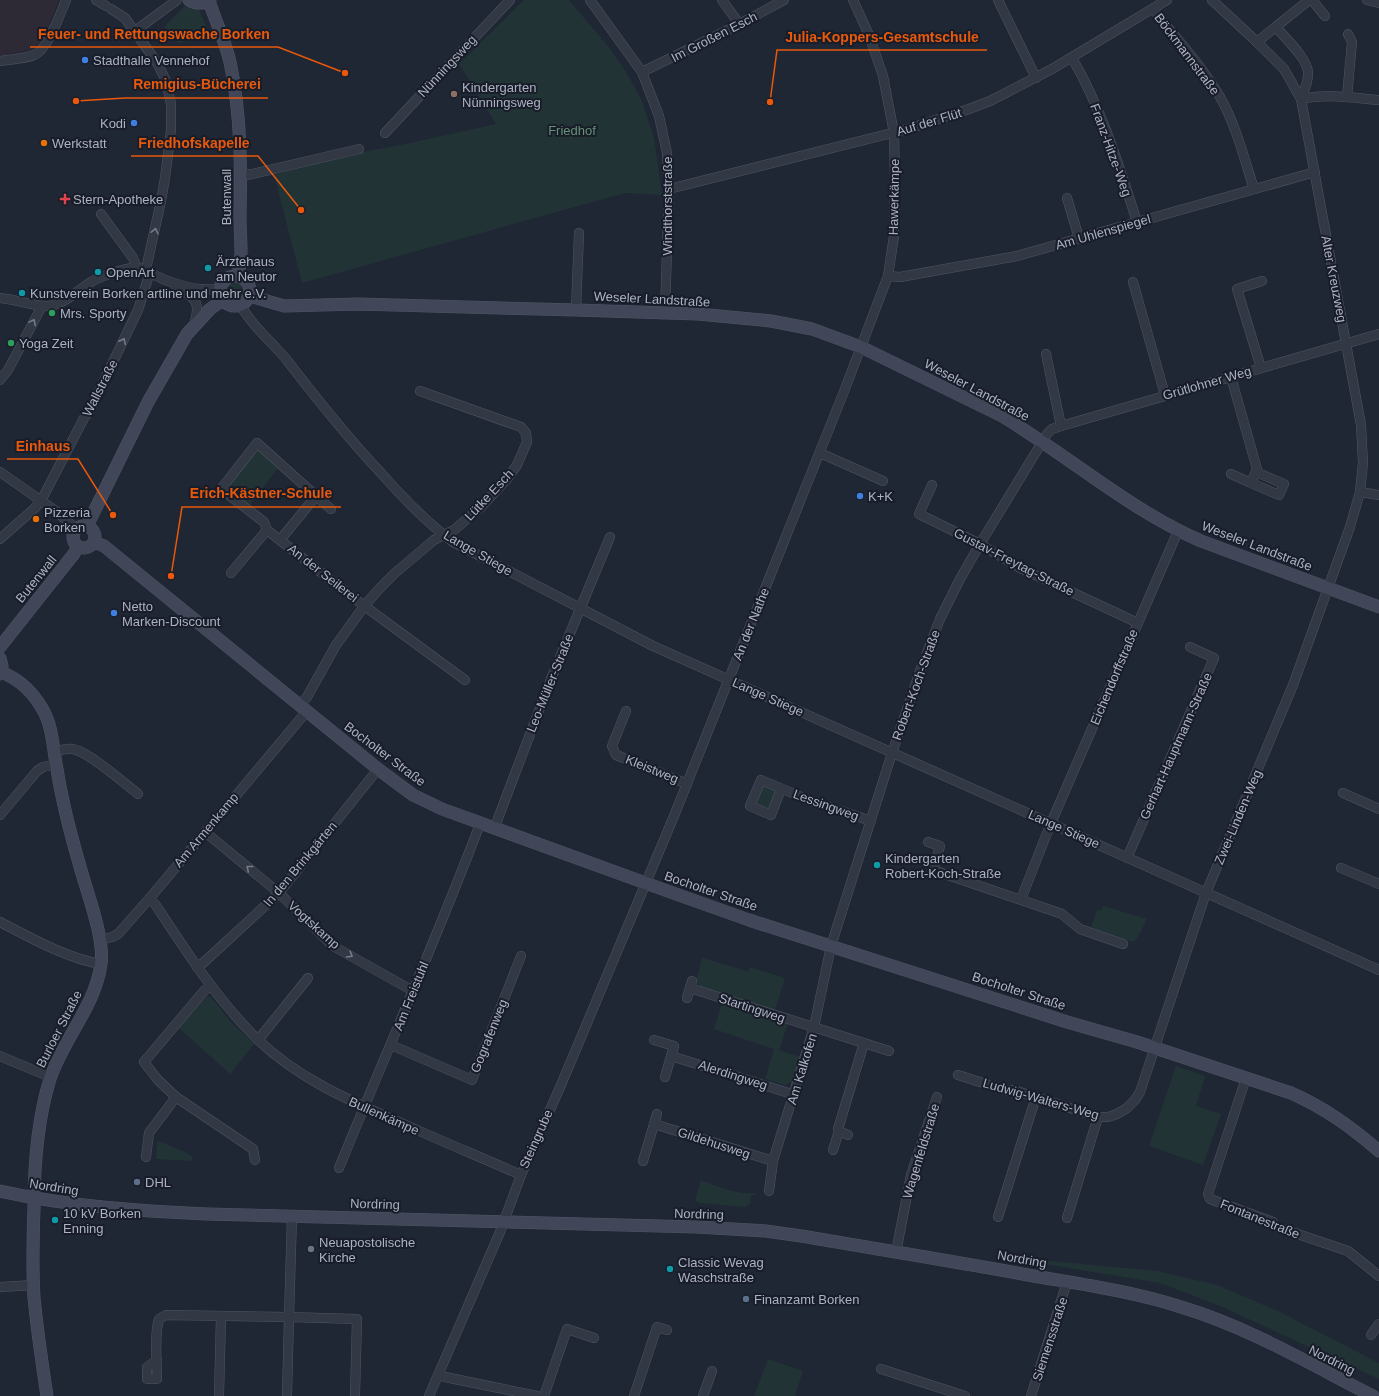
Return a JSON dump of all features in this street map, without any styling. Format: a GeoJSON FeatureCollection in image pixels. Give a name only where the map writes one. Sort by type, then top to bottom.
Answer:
{"type":"FeatureCollection","features":[{"type":"Feature","properties":{"kind":"main road"},"geometry":{"type":"LineString","coordinates":[[188,0],[198,3],[210,0]]}},
{"type":"Feature","properties":{"kind":"main road","name":"Butenwall"},"geometry":{"type":"LineString","coordinates":[[210,0],[231,67],[238,123],[241,252],[238,276]]}},
{"type":"Feature","properties":{"kind":"main road"},"geometry":{"type":"LineString","coordinates":[[81,528],[94,532],[94,542],[89,547],[78,547],[73,539],[81,528],[148,402],[187,334],[210,309],[221,294],[225,280],[229,277],[238,276],[243,278],[249,285],[250,296],[241,306],[231,306],[221,294]]}},
{"type":"Feature","properties":{"kind":"main road","name":"Weseler Landstraße"},"geometry":{"type":"LineString","coordinates":[[250,296],[284,306],[362,304],[665,312],[771,322],[812,329],[861,347],[1002,416],[1105,486],[1178,531],[1201,541],[1379,607]]}},
{"type":"Feature","properties":{"kind":"main road","name":"Bocholter Straße"},"geometry":{"type":"LineString","coordinates":[[94,542],[104,546],[403,789],[427,803],[480,824],[749,920],[1067,1022],[1155,1048],[1291,1093],[1312,1102],[1341,1120],[1379,1151]]}},
{"type":"Feature","properties":{"kind":"main road","name":"Butenwall"},"geometry":{"type":"LineString","coordinates":[[0,647],[78,547]]}},
{"type":"Feature","properties":{"kind":"main road"},"geometry":{"type":"LineString","coordinates":[[0,658],[2,666],[0,673]]}},
{"type":"Feature","properties":{"kind":"main road","name":"Burloer Straße"},"geometry":{"type":"LineString","coordinates":[[0,673],[17,680],[28,689],[38,702],[47,718],[71,837],[100,940],[101,964],[94,993],[50,1077],[42,1107],[34,1168],[34,1285],[38,1336],[47,1396]]}},
{"type":"Feature","properties":{"kind":"main road","name":"Nordring"},"geometry":{"type":"LineString","coordinates":[[0,1191],[79,1205],[141,1211],[697,1227],[766,1231],[801,1236],[1152,1298],[1227,1323],[1372,1396]]}},
{"type":"Feature","properties":{"kind":"street"},"geometry":{"type":"LineString","coordinates":[[0,61],[34,55],[40,51],[51,35],[66,0]]}},
{"type":"Feature","properties":{"kind":"street","name":"Wallstraße"},"geometry":{"type":"LineString","coordinates":[[0,539],[35,508],[41,500],[84,418],[89,412],[127,334],[138,310],[148,270],[162,193],[171,130],[171,104],[166,81],[158,64],[125,18],[96,0]]}},
{"type":"Feature","properties":{"kind":"street"},"geometry":{"type":"LineString","coordinates":[[135,31],[177,0]]}},
{"type":"Feature","properties":{"kind":"street","name":"Nünningsweg"},"geometry":{"type":"LineString","coordinates":[[385,133],[510,0]]}},
{"type":"Feature","properties":{"kind":"street","name":"Windthorststraße"},"geometry":{"type":"LineString","coordinates":[[590,0],[642,72],[659,116],[667,152],[669,189],[665,312]]}},
{"type":"Feature","properties":{"kind":"street"},"geometry":{"type":"LineString","coordinates":[[722,0],[740,25]]}},
{"type":"Feature","properties":{"kind":"street","name":"Im Großen Esch"},"geometry":{"type":"LineString","coordinates":[[642,72],[740,25],[784,0]]}},
{"type":"Feature","properties":{"kind":"street","name":"Hawerkämpe"},"geometry":{"type":"LineString","coordinates":[[853,0],[869,35],[883,76],[894,133],[894,236],[888,276],[861,347]]}},
{"type":"Feature","properties":{"kind":"street"},"geometry":{"type":"LineString","coordinates":[[998,0],[1036,78]]}},
{"type":"Feature","properties":{"kind":"street","name":"Auf der Flüt"},"geometry":{"type":"LineString","coordinates":[[669,189],[894,133],[969,109],[1036,78],[1072,58],[1167,0]]}},
{"type":"Feature","properties":{"kind":"street","name":"Alter Kreuzweg"},"geometry":{"type":"LineString","coordinates":[[1212,0],[1284,69],[1302,99],[1363,434],[1363,463],[1360,492],[1350,527],[1329,588]]}},
{"type":"Feature","properties":{"kind":"street"},"geometry":{"type":"LineString","coordinates":[[1257,42],[1309,0]]}},
{"type":"Feature","properties":{"kind":"street"},"geometry":{"type":"LineString","coordinates":[[1312,0],[1325,16]]}},
{"type":"Feature","properties":{"kind":"street"},"geometry":{"type":"LineString","coordinates":[[1367,0],[1379,3]]}},
{"type":"Feature","properties":{"kind":"street","name":"Böckmannstraße"},"geometry":{"type":"LineString","coordinates":[[1153,9],[1202,71],[1220,97],[1231,119],[1254,189]]}},
{"type":"Feature","properties":{"kind":"street"},"geometry":{"type":"LineString","coordinates":[[1276,27],[1304,60],[1308,72],[1302,99]]}},
{"type":"Feature","properties":{"kind":"street"},"geometry":{"type":"LineString","coordinates":[[1347,98],[1352,42],[1348,34]]}},
{"type":"Feature","properties":{"kind":"street","name":"Franz-Hitze-Weg"},"geometry":{"type":"LineString","coordinates":[[1072,58],[1085,82],[1111,140],[1137,222]]}},
{"type":"Feature","properties":{"kind":"street"},"geometry":{"type":"LineString","coordinates":[[1302,99],[1313,96],[1379,100]]}},
{"type":"Feature","properties":{"kind":"street"},"geometry":{"type":"LineString","coordinates":[[240,176],[358,150]]}},
{"type":"Feature","properties":{"kind":"street","name":"Am Uhlenspiegel"},"geometry":{"type":"LineString","coordinates":[[888,276],[900,277],[1017,256],[1315,172]]}},
{"type":"Feature","properties":{"kind":"street"},"geometry":{"type":"LineString","coordinates":[[1067,198],[1079,238]]}},
{"type":"Feature","properties":{"kind":"street"},"geometry":{"type":"LineString","coordinates":[[101,214],[133,258],[135,263],[134,268]]}},
{"type":"Feature","properties":{"kind":"street","name":"Weseler Landstraße"},"geometry":{"type":"LineString","coordinates":[[576,310],[579,233]]}},
{"type":"Feature","properties":{"kind":"street"},"geometry":{"type":"LineString","coordinates":[[0,298],[12,299],[42,306],[56,304],[72,296],[92,281],[125,269],[134,268],[148,270],[169,281],[192,297],[195,301],[198,312],[194,325]]}},
{"type":"Feature","properties":{"kind":"street"},"geometry":{"type":"LineString","coordinates":[[169,281],[221,294]]}},
{"type":"Feature","properties":{"kind":"street"},"geometry":{"type":"LineString","coordinates":[[1262,281],[1238,289],[1262,368]]}},
{"type":"Feature","properties":{"kind":"street"},"geometry":{"type":"LineString","coordinates":[[1133,282],[1165,395]]}},
{"type":"Feature","properties":{"kind":"street"},"geometry":{"type":"LineString","coordinates":[[0,380],[8,370],[42,306]]}},
{"type":"Feature","properties":{"kind":"street","name":"Lange Stiege"},"geometry":{"type":"LineString","coordinates":[[241,306],[367,459],[403,498],[434,527],[453,542],[653,646],[1379,970]]}},
{"type":"Feature","properties":{"kind":"street","name":"Grütlohner Weg"},"geometry":{"type":"LineString","coordinates":[[1042,442],[1052,429],[1061,426],[1379,334]]}},
{"type":"Feature","properties":{"kind":"street","name":"An der Nathe"},"geometry":{"type":"LineString","coordinates":[[646,883],[729,680],[861,347]]}},
{"type":"Feature","properties":{"kind":"street"},"geometry":{"type":"LineString","coordinates":[[1046,354],[1061,426]]}},
{"type":"Feature","properties":{"kind":"street"},"geometry":{"type":"LineString","coordinates":[[1231,377],[1257,469],[1251,483]]}},
{"type":"Feature","properties":{"kind":"street","name":"Lütke Esch"},"geometry":{"type":"LineString","coordinates":[[303,709],[307,697],[336,645],[365,605],[395,574],[434,540],[454,530],[481,507],[507,479],[516,465],[527,442],[526,433],[521,427],[513,423],[420,391]]}},
{"type":"Feature","properties":{"kind":"street","name":"Robert-Koch-Straße"},"geometry":{"type":"LineString","coordinates":[[831,946],[892,753],[921,668],[940,619],[947,603],[980,544],[1042,442]]}},
{"type":"Feature","properties":{"kind":"street","name":"An der Seilerei"},"geometry":{"type":"LineString","coordinates":[[280,540],[316,496],[257,443],[221,489],[264,522],[267,530],[355,599],[365,605]]}},
{"type":"Feature","properties":{"kind":"street"},"geometry":{"type":"LineString","coordinates":[[820,453],[883,481]]}},
{"type":"Feature","properties":{"kind":"street"},"geometry":{"type":"LineString","coordinates":[[0,472],[81,528]]}},
{"type":"Feature","properties":{"kind":"street"},"geometry":{"type":"LineString","coordinates":[[1231,474],[1279,495],[1284,484],[1256,472]]}},
{"type":"Feature","properties":{"kind":"street","name":"Gustav-Freytag-Straße"},"geometry":{"type":"LineString","coordinates":[[932,485],[919,514],[980,544],[1020,568],[1138,623]]}},
{"type":"Feature","properties":{"kind":"street"},"geometry":{"type":"LineString","coordinates":[[1360,492],[1379,495]]}},
{"type":"Feature","properties":{"kind":"street"},"geometry":{"type":"LineString","coordinates":[[316,496],[331,509]]}},
{"type":"Feature","properties":{"kind":"street"},"geometry":{"type":"LineString","coordinates":[[231,572],[267,530]]}},
{"type":"Feature","properties":{"kind":"street","name":"Eichendorffstraße"},"geometry":{"type":"LineString","coordinates":[[1021,899],[1051,823],[1178,531]]}},
{"type":"Feature","properties":{"kind":"street","name":"Leo-Müller-Straße"},"geometry":{"type":"LineString","coordinates":[[494,829],[551,679],[610,538]]}},
{"type":"Feature","properties":{"kind":"street","name":"Zwei-Linden-Weg"},"geometry":{"type":"LineString","coordinates":[[1155,1048],[1206,893],[1293,685],[1329,588]]}},
{"type":"Feature","properties":{"kind":"street"},"geometry":{"type":"LineString","coordinates":[[365,605],[465,680]]}},
{"type":"Feature","properties":{"kind":"street","name":"Gerhart-Hauptmann-Straße"},"geometry":{"type":"LineString","coordinates":[[1127,858],[1214,658],[1190,647]]}},
{"type":"Feature","properties":{"kind":"street","name":"Am Armenkamp"},"geometry":{"type":"LineString","coordinates":[[100,940],[118,934],[149,899],[205,832],[303,709]]}},
{"type":"Feature","properties":{"kind":"street","name":"Kleistweg"},"geometry":{"type":"LineString","coordinates":[[626,711],[612,746],[616,755],[687,784]]}},
{"type":"Feature","properties":{"kind":"street"},"geometry":{"type":"LineString","coordinates":[[54,752],[72,749],[80,751],[138,794]]}},
{"type":"Feature","properties":{"kind":"street"},"geometry":{"type":"LineString","coordinates":[[0,815],[36,771],[43,767],[56,764]]}},
{"type":"Feature","properties":{"kind":"street","name":"In den Brinkgärten"},"geometry":{"type":"LineString","coordinates":[[197,967],[209,958],[279,893],[378,769]]}},
{"type":"Feature","properties":{"kind":"street","name":"Lessingweg"},"geometry":{"type":"LineString","coordinates":[[781,788],[811,801],[871,821]]}},
{"type":"Feature","properties":{"kind":"street"},"geometry":{"type":"LineString","coordinates":[[1343,793],[1379,808]]}},
{"type":"Feature","properties":{"kind":"street","name":"Am Freistuhl"},"geometry":{"type":"LineString","coordinates":[[339,1168],[391,1045],[480,824]]}},
{"type":"Feature","properties":{"kind":"street","name":"Vogtskamp"},"geometry":{"type":"LineString","coordinates":[[205,832],[279,893],[333,946],[413,991]]}},
{"type":"Feature","properties":{"kind":"street"},"geometry":{"type":"LineString","coordinates":[[928,842],[940,846],[933,870],[1062,914],[1080,929],[1123,944]]}},
{"type":"Feature","properties":{"kind":"street"},"geometry":{"type":"LineString","coordinates":[[1341,868],[1379,884]]}},
{"type":"Feature","properties":{"kind":"street","name":"Steingrube"},"geometry":{"type":"LineString","coordinates":[[429,1396],[504,1222],[521,1175],[646,883]]}},
{"type":"Feature","properties":{"kind":"street","name":"Bullenkämpe"},"geometry":{"type":"LineString","coordinates":[[149,899],[154,904],[210,986],[231,1012],[258,1040],[305,1077],[327,1090],[364,1107],[521,1175]]}},
{"type":"Feature","properties":{"kind":"street"},"geometry":{"type":"LineString","coordinates":[[0,922],[61,951],[101,964]]}},
{"type":"Feature","properties":{"kind":"street","name":"Am Kalkofen"},"geometry":{"type":"LineString","coordinates":[[769,1191],[773,1161],[795,1095],[814,1027],[831,946]]}},
{"type":"Feature","properties":{"kind":"street","name":"Gografenweg"},"geometry":{"type":"LineString","coordinates":[[391,1045],[472,1080],[521,956]]}},
{"type":"Feature","properties":{"kind":"street"},"geometry":{"type":"LineString","coordinates":[[258,1040],[308,978]]}},
{"type":"Feature","properties":{"kind":"street","name":"Startingweg"},"geometry":{"type":"LineString","coordinates":[[687,998],[691,984],[814,1027],[889,1051]]}},
{"type":"Feature","properties":{"kind":"street"},"geometry":{"type":"LineString","coordinates":[[210,986],[204,991],[144,1062],[158,1080],[176,1097],[254,1149],[255,1160]]}},
{"type":"Feature","properties":{"kind":"street"},"geometry":{"type":"LineString","coordinates":[[654,1040],[674,1046],[665,1077]]}},
{"type":"Feature","properties":{"kind":"street"},"geometry":{"type":"LineString","coordinates":[[833,1150],[864,1043]]}},
{"type":"Feature","properties":{"kind":"street","name":"Ludwig-Walters-Weg"},"geometry":{"type":"LineString","coordinates":[[958,1075],[1008,1091],[1014,1090],[1098,1117],[1108,1117],[1127,1108],[1135,1100],[1140,1092],[1155,1048]]}},
{"type":"Feature","properties":{"kind":"street"},"geometry":{"type":"LineString","coordinates":[[0,1056],[50,1077]]}},
{"type":"Feature","properties":{"kind":"street","name":"Alerdingweg"},"geometry":{"type":"LineString","coordinates":[[671,1056],[795,1095]]}},
{"type":"Feature","properties":{"kind":"street","name":"Fontanestraße"},"geometry":{"type":"LineString","coordinates":[[1246,1078],[1208,1194],[1210,1199],[1273,1222],[1274,1226],[1348,1251],[1379,1276]]}},
{"type":"Feature","properties":{"kind":"street"},"geometry":{"type":"LineString","coordinates":[[146,1157],[149,1132],[176,1097]]}},
{"type":"Feature","properties":{"kind":"street","name":"Wagenfeldstraße"},"geometry":{"type":"LineString","coordinates":[[896,1252],[911,1175],[937,1097]]}},
{"type":"Feature","properties":{"kind":"street"},"geometry":{"type":"LineString","coordinates":[[998,1217],[1036,1097]]}},
{"type":"Feature","properties":{"kind":"street"},"geometry":{"type":"LineString","coordinates":[[643,1161],[657,1114]]}},
{"type":"Feature","properties":{"kind":"street"},"geometry":{"type":"LineString","coordinates":[[1067,1218],[1098,1117]]}},
{"type":"Feature","properties":{"kind":"street","name":"Gildehusweg"},"geometry":{"type":"LineString","coordinates":[[654,1124],[773,1161]]}},
{"type":"Feature","properties":{"kind":"street"},"geometry":{"type":"LineString","coordinates":[[839,1131],[848,1135]]}},
{"type":"Feature","properties":{"kind":"street"},"geometry":{"type":"LineString","coordinates":[[287,1396],[292,1216]]}},
{"type":"Feature","properties":{"kind":"street","name":"Siemensstraße"},"geometry":{"type":"LineString","coordinates":[[1031,1396],[1067,1282]]}},
{"type":"Feature","properties":{"kind":"street"},"geometry":{"type":"LineString","coordinates":[[0,1287],[34,1285]]}},
{"type":"Feature","properties":{"kind":"street"},"geometry":{"type":"LineString","coordinates":[[157,1360],[157,1326],[159,1319],[166,1315],[357,1319],[355,1396]]}},
{"type":"Feature","properties":{"kind":"street"},"geometry":{"type":"LineString","coordinates":[[219,1396],[221,1316]]}},
{"type":"Feature","properties":{"kind":"street"},"geometry":{"type":"LineString","coordinates":[[1371,1335],[1379,1324]]}},
{"type":"Feature","properties":{"kind":"street"},"geometry":{"type":"LineString","coordinates":[[634,1396],[657,1327],[667,1330]]}},
{"type":"Feature","properties":{"kind":"street"},"geometry":{"type":"LineString","coordinates":[[544,1396],[567,1329],[594,1338]]}},
{"type":"Feature","properties":{"kind":"street"},"geometry":{"type":"LineString","coordinates":[[881,1369],[965,1396]]}},
{"type":"Feature","properties":{"kind":"street"},"geometry":{"type":"LineString","coordinates":[[703,1396],[712,1371]]}},
{"type":"Feature","properties":{"kind":"street"},"geometry":{"type":"LineString","coordinates":[[438,1375],[444,1378],[537,1396]]}},
{"type":"Feature","properties":{"kind":"shaded area"},"geometry":{"type":"Polygon","coordinates":[[[0,0],[59,0],[46,33],[37,46],[29,50],[0,56],[0,0]]]}},
{"type":"Feature","properties":{"kind":"green space","name":"Friedhof"},"geometry":{"type":"Polygon","coordinates":[[[524,0],[569,0],[612,51],[628,75],[642,101],[654,138],[662,195],[625,193],[302,283],[274,175],[346,155],[401,145],[496,124],[459,64],[524,0]]]}},
{"type":"Feature","properties":{"kind":"green space"},"geometry":{"type":"Polygon","coordinates":[[[185,6],[199,10],[209,32],[193,39],[178,43],[164,27],[185,6]]]}},
{"type":"Feature","properties":{"kind":"green space"},"geometry":{"type":"Polygon","coordinates":[[[232,282],[240,282],[245,287],[243,298],[240,300],[232,300],[227,295],[227,287],[232,282]]]}},
{"type":"Feature","properties":{"kind":"green space"},"geometry":{"type":"Polygon","coordinates":[[[256,450],[259,450],[279,467],[249,506],[231,491],[230,481],[256,450]]]}},
{"type":"Feature","properties":{"kind":"green space"},"geometry":{"type":"Polygon","coordinates":[[[763,786],[777,791],[769,810],[755,805],[763,786]]]}},
{"type":"Feature","properties":{"kind":"green space"},"geometry":{"type":"Polygon","coordinates":[[[1104,906],[1147,919],[1137,939],[1132,942],[1091,927],[1097,910],[1101,910],[1104,906]]]}},
{"type":"Feature","properties":{"kind":"green space"},"geometry":{"type":"Polygon","coordinates":[[[702,958],[748,971],[750,967],[785,978],[775,1010],[700,986],[696,981],[702,958]]]}},
{"type":"Feature","properties":{"kind":"green space"},"geometry":{"type":"Polygon","coordinates":[[[209,996],[230,1021],[254,1044],[230,1074],[179,1028],[206,997],[209,996]]]}},
{"type":"Feature","properties":{"kind":"green space"},"geometry":{"type":"Polygon","coordinates":[[[722,1003],[788,1024],[779,1050],[800,1057],[792,1082],[785,1085],[765,1079],[774,1049],[714,1029],[722,1003]]]}},
{"type":"Feature","properties":{"kind":"green space"},"geometry":{"type":"Polygon","coordinates":[[[1176,1066],[1205,1076],[1196,1106],[1221,1114],[1203,1165],[1149,1146],[1176,1066]]]}},
{"type":"Feature","properties":{"kind":"green space"},"geometry":{"type":"Polygon","coordinates":[[[159,1141],[187,1153],[193,1157],[191,1161],[156,1159],[157,1142],[159,1141]]]}},
{"type":"Feature","properties":{"kind":"green space"},"geometry":{"type":"Polygon","coordinates":[[[701,1180],[735,1192],[756,1193],[755,1195],[751,1196],[750,1204],[745,1207],[700,1203],[695,1201],[701,1180]]]}},
{"type":"Feature","properties":{"kind":"green space"},"geometry":{"type":"Polygon","coordinates":[[[1040,1260],[1157,1271],[1217,1285],[1278,1311],[1379,1363],[1379,1379],[1220,1306],[1160,1283],[1039,1263],[1040,1260]]]}},
{"type":"Feature","properties":{"kind":"green space"},"geometry":{"type":"Polygon","coordinates":[[[768,1359],[803,1371],[795,1396],[754,1396],[768,1359]]]}},
{"type":"Feature","properties":{"kind":"place","name":"Stadthalle Vennehof"},"geometry":{"type":"Point","coordinates":[85,60]}},
{"type":"Feature","properties":{"kind":"place","name":"Feuer- und Rettungswache Borken"},"geometry":{"type":"Point","coordinates":[345,73]}},
{"type":"Feature","properties":{"kind":"place","name":"Kindergarten Nünningsweg"},"geometry":{"type":"Point","coordinates":[454,94]}},
{"type":"Feature","properties":{"kind":"place","name":"Remigius-Bücherei"},"geometry":{"type":"Point","coordinates":[76,101]}},
{"type":"Feature","properties":{"kind":"place","name":"Julia-Koppers-Gesamtschule"},"geometry":{"type":"Point","coordinates":[770,102]}},
{"type":"Feature","properties":{"kind":"place","name":"Kodi"},"geometry":{"type":"Point","coordinates":[134,123]}},
{"type":"Feature","properties":{"kind":"place","name":"Werkstatt"},"geometry":{"type":"Point","coordinates":[44,143]}},
{"type":"Feature","properties":{"kind":"place","name":"Stern-Apotheke"},"geometry":{"type":"Point","coordinates":[65,199]}},
{"type":"Feature","properties":{"kind":"place","name":"Friedhofskapelle"},"geometry":{"type":"Point","coordinates":[301,210]}},
{"type":"Feature","properties":{"kind":"place","name":"Ärztehaus am Neutor"},"geometry":{"type":"Point","coordinates":[208,268]}},
{"type":"Feature","properties":{"kind":"place","name":"OpenArt"},"geometry":{"type":"Point","coordinates":[98,272]}},
{"type":"Feature","properties":{"kind":"place","name":"Kunstverein Borken artline und mehr e.V."},"geometry":{"type":"Point","coordinates":[22,293]}},
{"type":"Feature","properties":{"kind":"place","name":"Mrs. Sporty"},"geometry":{"type":"Point","coordinates":[52,313]}},
{"type":"Feature","properties":{"kind":"place","name":"Yoga Zeit"},"geometry":{"type":"Point","coordinates":[11,343]}},
{"type":"Feature","properties":{"kind":"place","name":"K+K"},"geometry":{"type":"Point","coordinates":[860,496]}},
{"type":"Feature","properties":{"kind":"place","name":"Einhaus"},"geometry":{"type":"Point","coordinates":[113,515]}},
{"type":"Feature","properties":{"kind":"place","name":"Pizzeria Borken"},"geometry":{"type":"Point","coordinates":[36,519]}},
{"type":"Feature","properties":{"kind":"place","name":"Erich-Kästner-Schule"},"geometry":{"type":"Point","coordinates":[171,576]}},
{"type":"Feature","properties":{"kind":"place","name":"Netto Marken-Discount"},"geometry":{"type":"Point","coordinates":[114,613]}},
{"type":"Feature","properties":{"kind":"place","name":"Kindergarten Robert-Koch-Straße"},"geometry":{"type":"Point","coordinates":[877,865]}},
{"type":"Feature","properties":{"kind":"place","name":"DHL"},"geometry":{"type":"Point","coordinates":[137,1182]}},
{"type":"Feature","properties":{"kind":"place","name":"10 kV Borken Enning"},"geometry":{"type":"Point","coordinates":[55,1220]}},
{"type":"Feature","properties":{"kind":"place","name":"Neuapostolische Kirche"},"geometry":{"type":"Point","coordinates":[311,1249]}},
{"type":"Feature","properties":{"kind":"place","name":"Classic Wevag Waschstraße"},"geometry":{"type":"Point","coordinates":[670,1269]}},
{"type":"Feature","properties":{"kind":"place","name":"Finanzamt Borken"},"geometry":{"type":"Point","coordinates":[746,1299]}}]}
